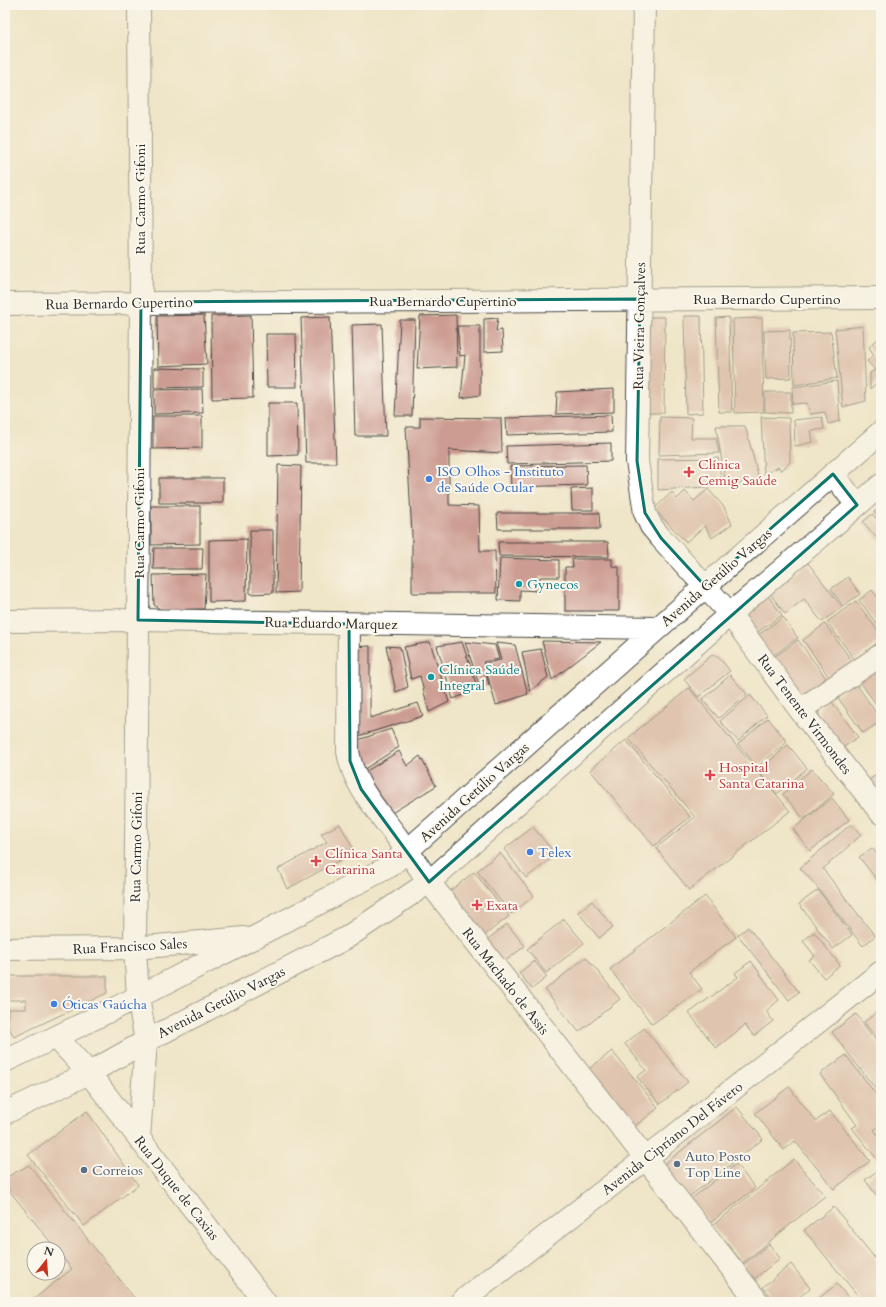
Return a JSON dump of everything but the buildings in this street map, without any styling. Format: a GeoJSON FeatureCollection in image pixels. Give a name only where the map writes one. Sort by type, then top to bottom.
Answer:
{"type":"FeatureCollection","features":[{"type":"Feature","properties":{"kind":"street","name":"Rua Carmo Gifoni"},"geometry":{"type":"LineString","coordinates":[[139,1138],[146,1041],[138,997],[135,948],[140,302],[140,5]]}},
{"type":"Feature","properties":{"kind":"street","name":"Rua Vieira Gonçalves"},"geometry":{"type":"LineString","coordinates":[[644,5],[637,460],[645,513],[651,526],[660,538],[706,586],[730,614]]}},
{"type":"Feature","properties":{"kind":"street","name":"Rua Bernardo Cupertino"},"geometry":{"type":"LineString","coordinates":[[5,304],[881,298]]}},
{"type":"Feature","properties":{"kind":"street","name":"Avenida Getúlio Vargas"},"geometry":{"type":"LineString","coordinates":[[5,1061],[138,997],[390,866],[881,432]]}},
{"type":"Feature","properties":{"kind":"street"},"geometry":{"type":"LineString","coordinates":[[833,474],[857,505]]}},
{"type":"Feature","properties":{"kind":"street","name":"Avenida Getúlio Vargas"},"geometry":{"type":"LineString","coordinates":[[5,1113],[89,1073],[146,1041],[346,938],[429,882],[730,614],[881,485]]}},
{"type":"Feature","properties":{"kind":"street","name":"Rua Tenente Virmondes"},"geometry":{"type":"LineString","coordinates":[[730,614],[800,710],[881,812]]}},
{"type":"Feature","properties":{"kind":"street","name":"Rua Eduardo Marquez"},"geometry":{"type":"LineString","coordinates":[[5,621],[138,620],[658,628]]}},
{"type":"Feature","properties":{"kind":"street","name":"Rua Machado de Assis"},"geometry":{"type":"LineString","coordinates":[[349,624],[348,751],[350,761],[361,789],[408,850],[429,882],[758,1302]]}},
{"type":"Feature","properties":{"kind":"street"},"geometry":{"type":"LineString","coordinates":[[800,710],[881,654]]}},
{"type":"Feature","properties":{"kind":"street","name":"Rua Francisco Sales"},"geometry":{"type":"LineString","coordinates":[[5,949],[135,948],[255,937]]}},
{"type":"Feature","properties":{"kind":"street","name":"Avenida Cipríano Del Fávero"},"geometry":{"type":"LineString","coordinates":[[461,1302],[645,1159],[881,972]]}},
{"type":"Feature","properties":{"kind":"street","name":"Rua Duque de Caxias"},"geometry":{"type":"LineString","coordinates":[[56,1037],[89,1073],[265,1302]]}},
{"type":"Feature","properties":{"kind":"highlighted area"},"geometry":{"type":"Polygon","coordinates":[[[640,299],[637,461],[645,513],[661,538],[705,586],[833,474],[857,505],[429,882],[361,789],[350,761],[349,624],[138,620],[141,302],[640,299]]]}},
{"type":"Feature","properties":{"kind":"place","name":"Clínica Cemig Saúde"},"geometry":{"type":"Point","coordinates":[689,472]}},
{"type":"Feature","properties":{"kind":"place","name":"ISO Olhos - Instituto de Saúde Ocular"},"geometry":{"type":"Point","coordinates":[429,479]}},
{"type":"Feature","properties":{"kind":"place","name":"Gynecos"},"geometry":{"type":"Point","coordinates":[519,584]}},
{"type":"Feature","properties":{"kind":"place","name":"Clínica Saúde Integral"},"geometry":{"type":"Point","coordinates":[431,677]}},
{"type":"Feature","properties":{"kind":"place","name":"Hospital Santa Catarina"},"geometry":{"type":"Point","coordinates":[710,775]}},
{"type":"Feature","properties":{"kind":"place","name":"Telex"},"geometry":{"type":"Point","coordinates":[530,852]}},
{"type":"Feature","properties":{"kind":"place","name":"Clínica Santa Catarina"},"geometry":{"type":"Point","coordinates":[316,861]}},
{"type":"Feature","properties":{"kind":"place","name":"Exata"},"geometry":{"type":"Point","coordinates":[477,905]}},
{"type":"Feature","properties":{"kind":"place","name":"Óticas Gaúcha"},"geometry":{"type":"Point","coordinates":[54,1004]}},
{"type":"Feature","properties":{"kind":"place","name":"Auto Posto Top Line"},"geometry":{"type":"Point","coordinates":[677,1164]}},
{"type":"Feature","properties":{"kind":"place","name":"Correios"},"geometry":{"type":"Point","coordinates":[84,1170]}}]}
